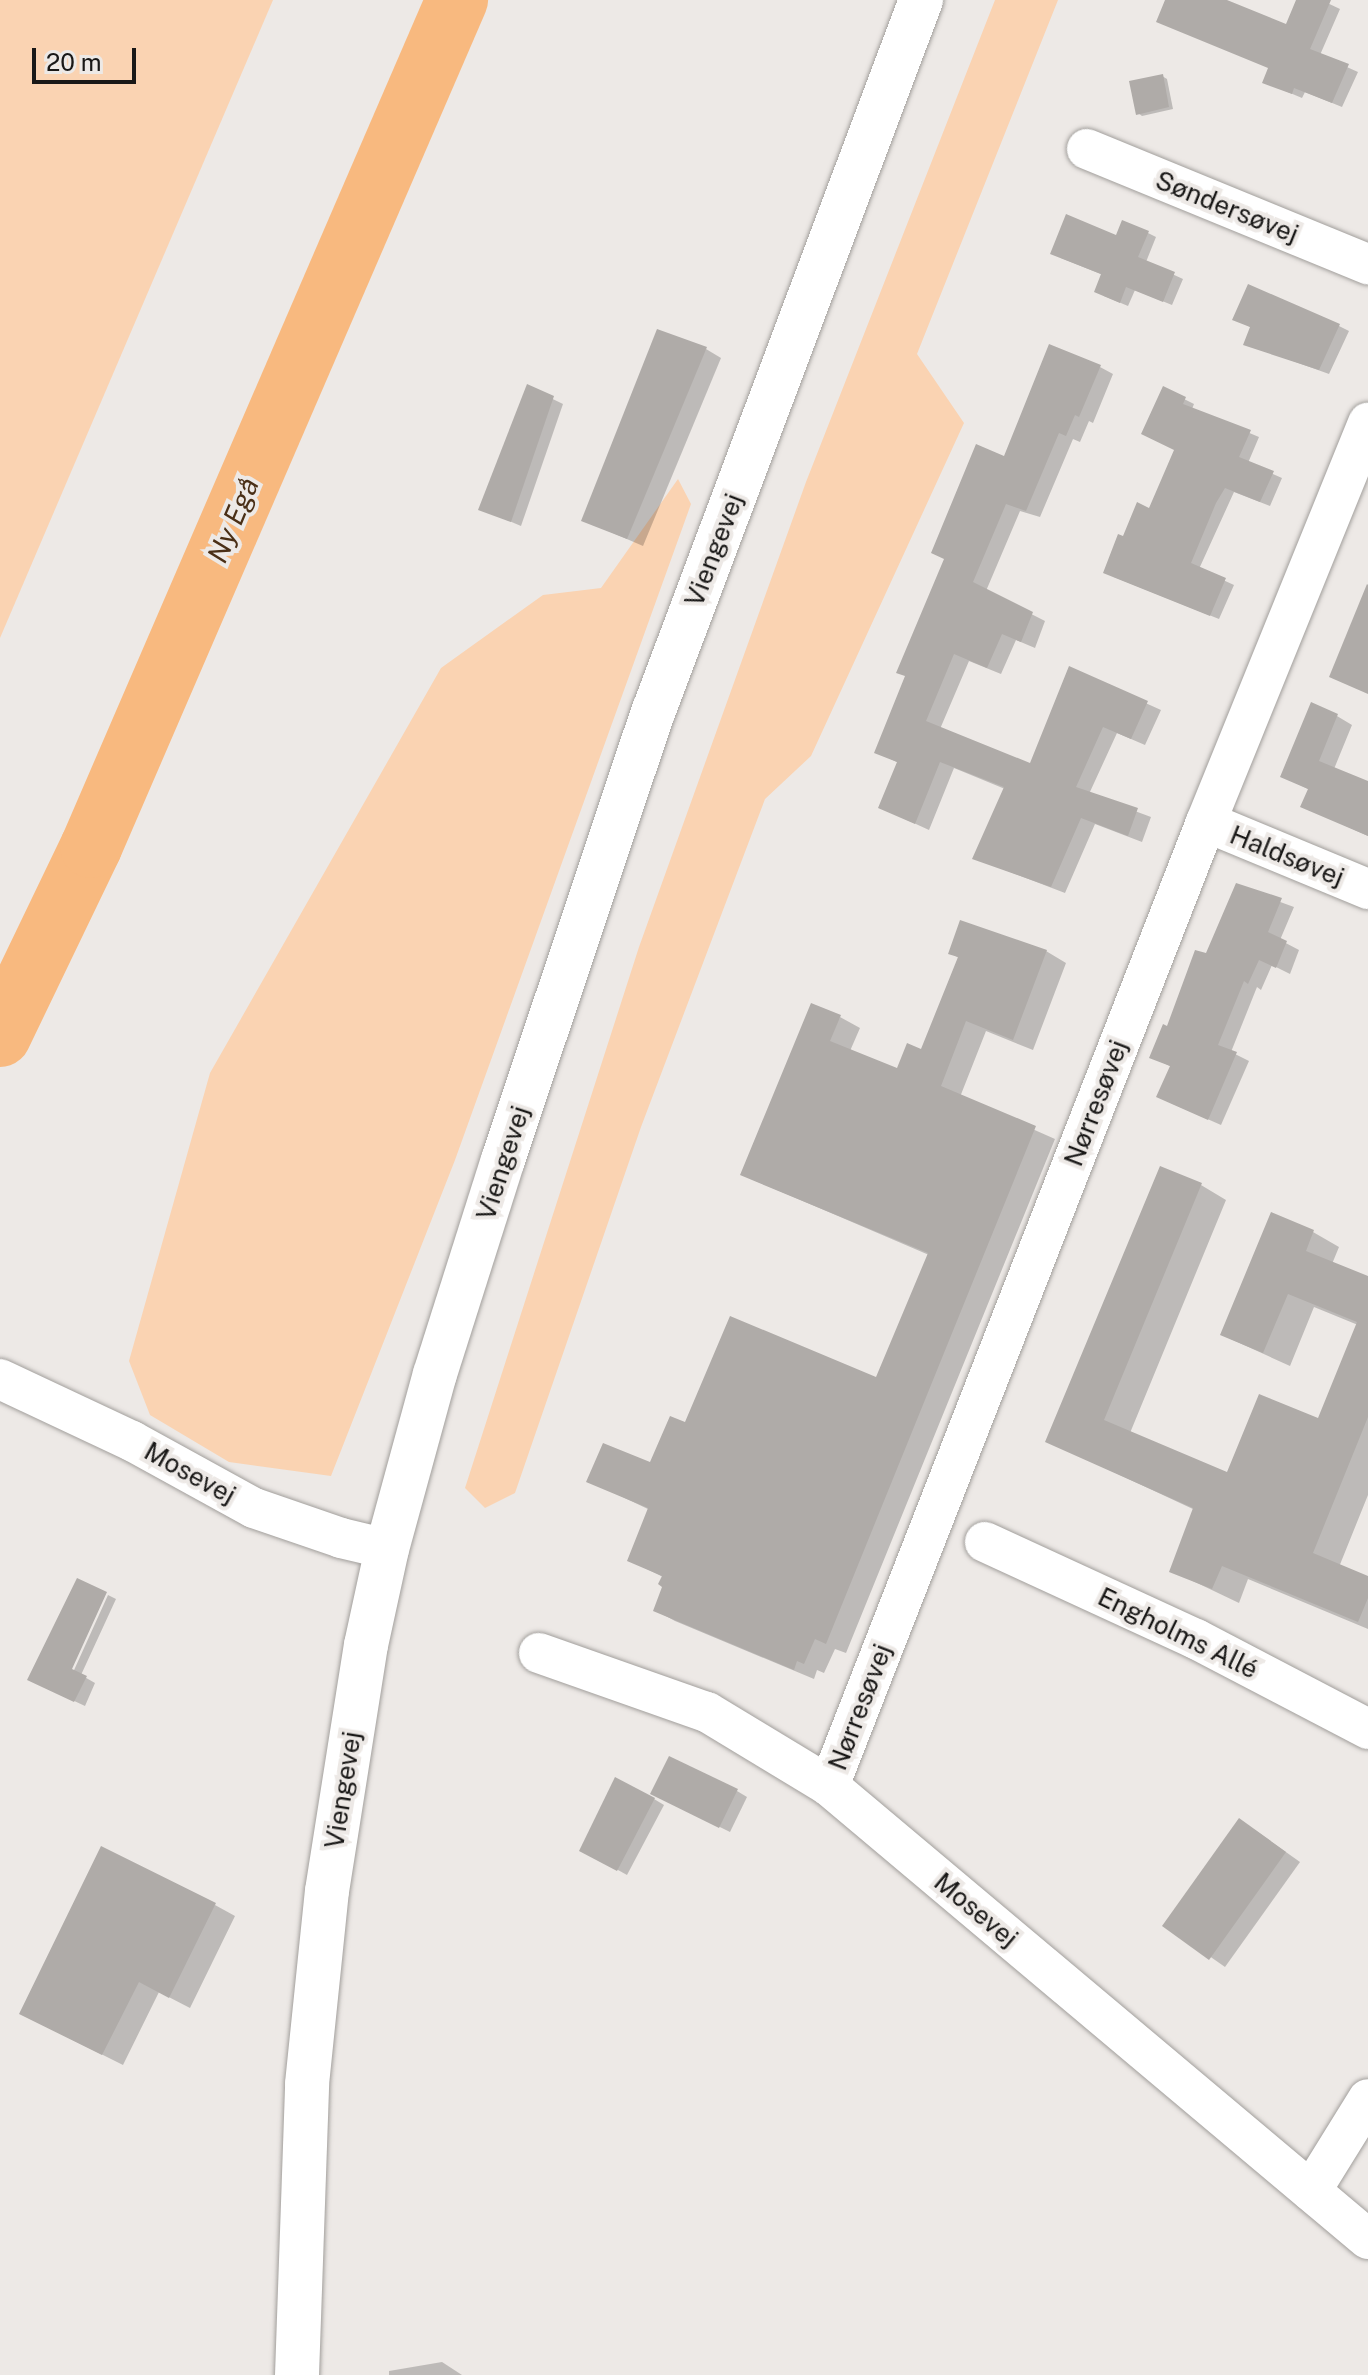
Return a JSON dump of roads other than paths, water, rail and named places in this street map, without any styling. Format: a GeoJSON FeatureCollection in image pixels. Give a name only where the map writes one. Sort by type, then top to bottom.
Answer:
{"type":"FeatureCollection","features":[{"type":"Feature","properties":{"kind":"street","name":"Viengevej"},"geometry":{"type":"LineString","coordinates":[[297,2375],[307,2084],[325,1906],[366,1645],[387,1549],[448,1331],[649,725],[921,0]]}},
{"type":"Feature","properties":{"kind":"street","name":"Søndersøvej"},"geometry":{"type":"LineString","coordinates":[[1087,149],[1368,264]]}},
{"type":"Feature","properties":{"kind":"street","name":"Nørresøvej"},"geometry":{"type":"LineString","coordinates":[[829,1786],[1206,822],[1368,423]]}},
{"type":"Feature","properties":{"kind":"street","name":"Haldsøvej"},"geometry":{"type":"LineString","coordinates":[[1206,822],[1368,889]]}},
{"type":"Feature","properties":{"kind":"street","name":"Mosevej"},"geometry":{"type":"LineString","coordinates":[[0,1379],[132,1441],[254,1508],[341,1538],[387,1549]]}},
{"type":"Feature","properties":{"kind":"street","name":"Engholms Allé"},"geometry":{"type":"LineString","coordinates":[[985,1542],[1196,1639],[1368,1729]]}},
{"type":"Feature","properties":{"kind":"street","name":"Mosevej"},"geometry":{"type":"LineString","coordinates":[[539,1653],[707,1712],[829,1786],[1368,2239]]}},
{"type":"Feature","properties":{"kind":"street"},"geometry":{"type":"LineString","coordinates":[[1311,2191],[1368,2099]]}},
{"type":"Feature","properties":{"kind":"waterway","name":"Ny Egå"},"geometry":{"type":"LineString","coordinates":[[0,1036],[91,847],[457,0]]}}]}
